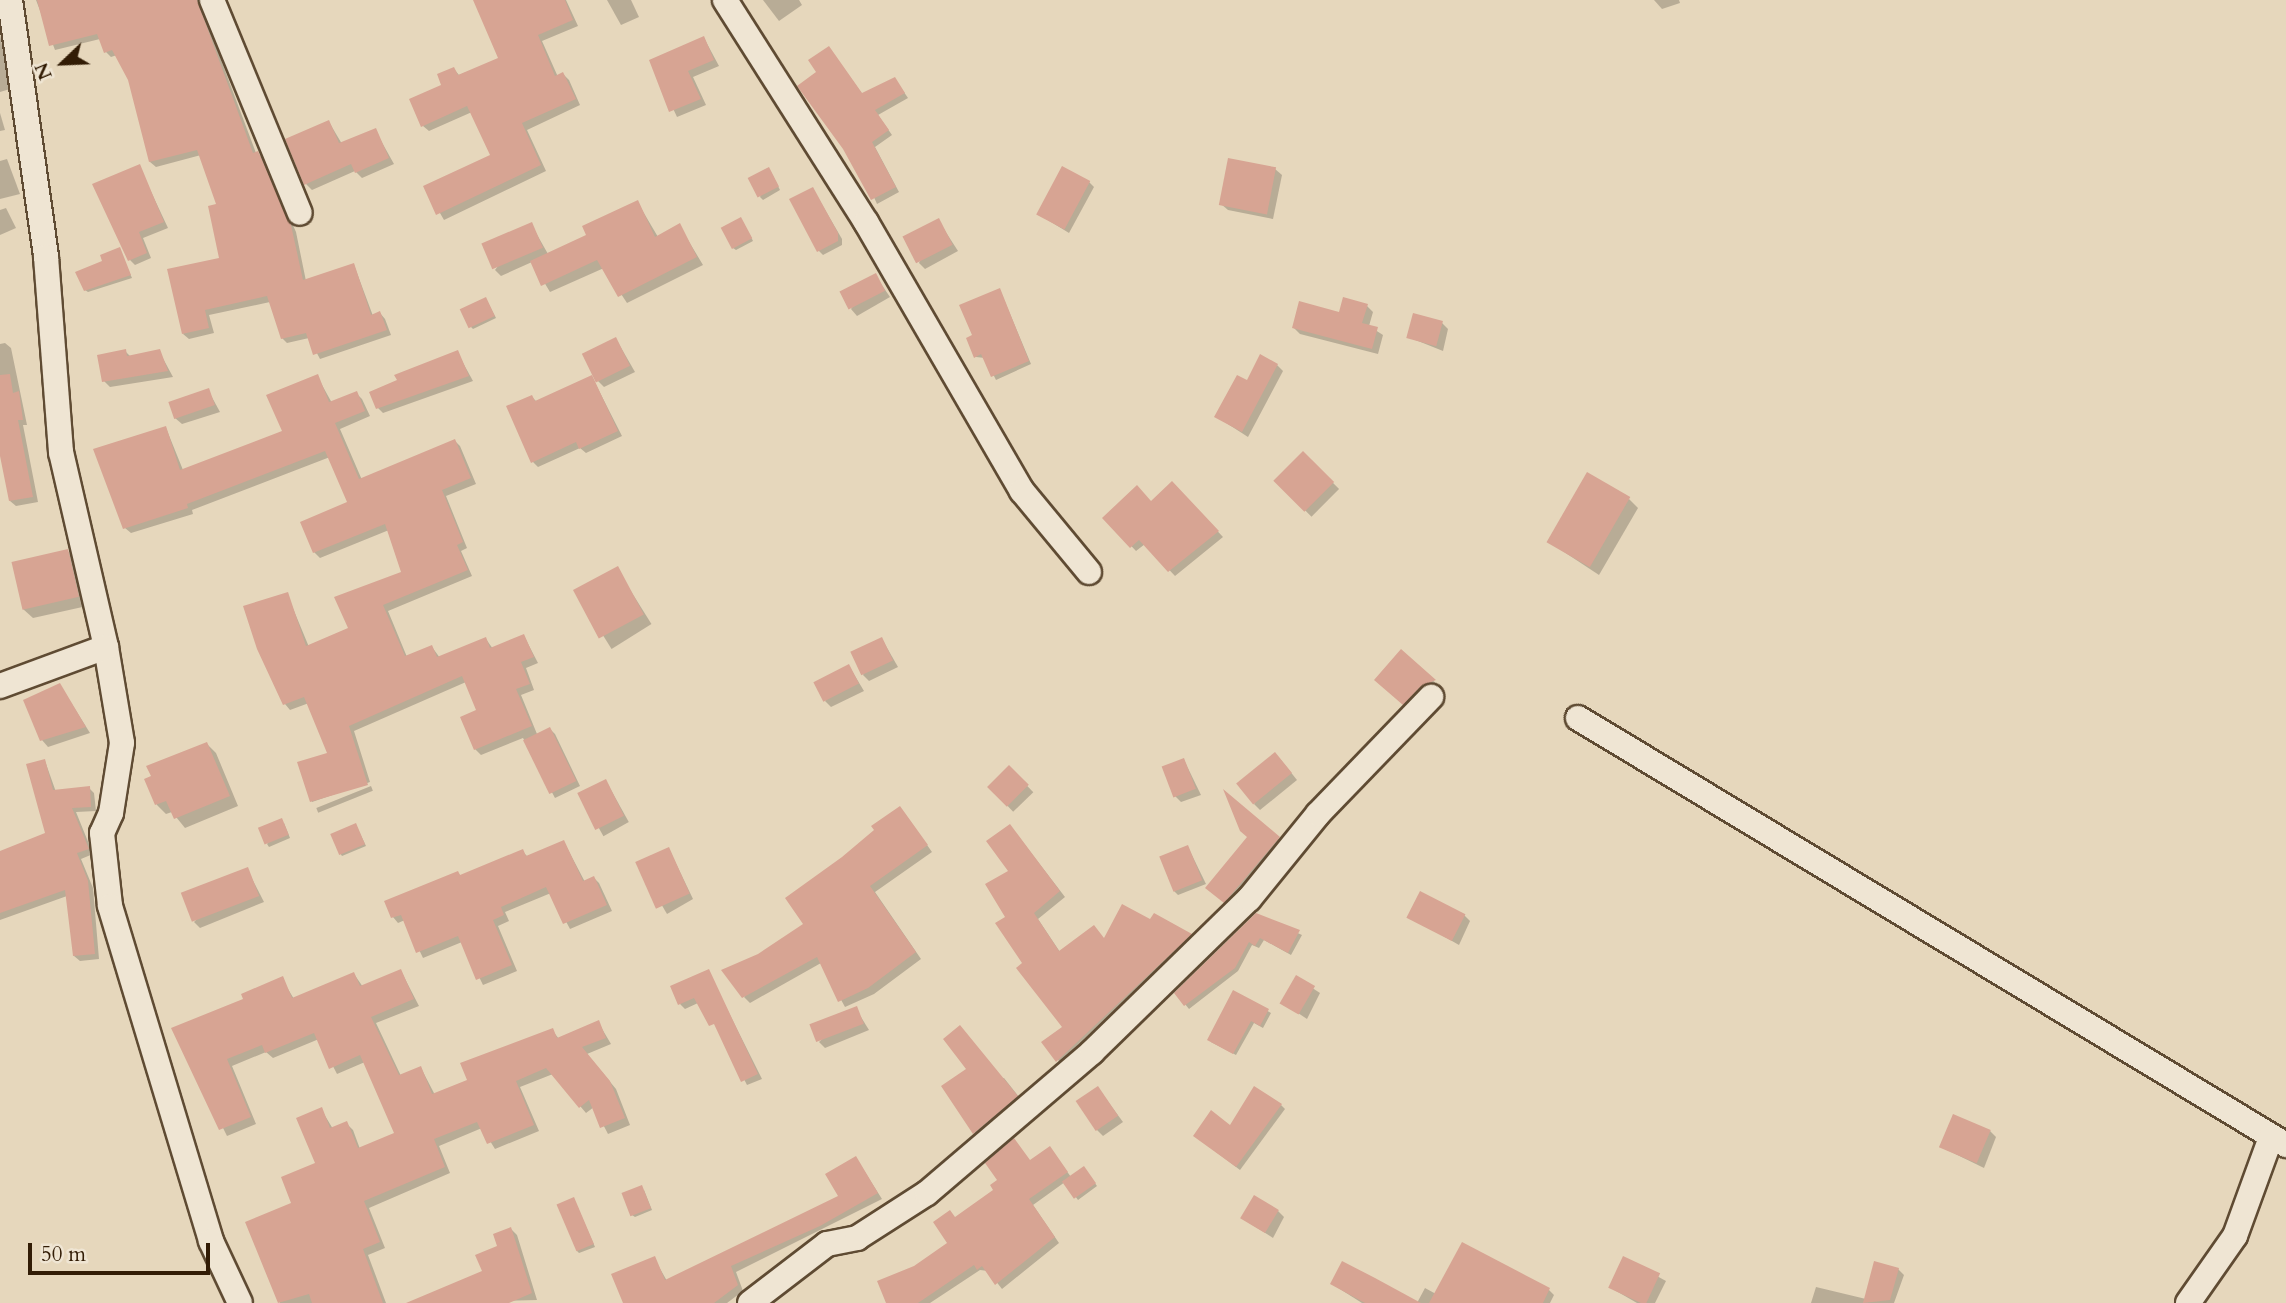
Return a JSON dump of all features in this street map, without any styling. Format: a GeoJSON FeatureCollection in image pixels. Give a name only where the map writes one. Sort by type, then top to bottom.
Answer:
{"type":"FeatureCollection","features":[{"type":"Feature","properties":{"kind":"street"},"geometry":{"type":"LineString","coordinates":[[10,0],[46,257],[61,452],[106,647],[122,743],[111,813],[102,833],[110,906],[211,1241],[240,1303]]}},
{"type":"Feature","properties":{"kind":"street"},"geometry":{"type":"LineString","coordinates":[[212,0],[300,213]]}},
{"type":"Feature","properties":{"kind":"street"},"geometry":{"type":"LineString","coordinates":[[725,0],[866,222],[1022,491],[1089,572]]}},
{"type":"Feature","properties":{"kind":"street"},"geometry":{"type":"LineString","coordinates":[[0,686],[106,647]]}},
{"type":"Feature","properties":{"kind":"street"},"geometry":{"type":"LineString","coordinates":[[750,1303],[827,1244],[857,1238],[927,1193],[1092,1052],[1249,899],[1318,814],[1431,697]]}},
{"type":"Feature","properties":{"kind":"street"},"geometry":{"type":"LineString","coordinates":[[1578,718],[2279,1141],[2235,1236],[2188,1303]]}},
{"type":"Feature","properties":{"kind":"building"},"geometry":{"type":"Polygon","coordinates":[[[37,0],[197,0],[253,153],[258,151],[291,225],[303,280],[354,263],[371,315],[380,311],[387,330],[313,355],[306,333],[281,339],[267,296],[205,310],[209,328],[182,334],[167,269],[219,258],[208,206],[216,204],[197,150],[149,162],[128,80],[112,50],[104,53],[97,34],[49,46],[37,0]]]}},
{"type":"Feature","properties":{"kind":"building"},"geometry":{"type":"Polygon","coordinates":[[[473,0],[565,0],[573,20],[538,35],[555,76],[563,72],[576,99],[522,123],[541,165],[436,215],[423,186],[490,155],[467,106],[421,127],[409,99],[441,85],[437,74],[454,67],[458,75],[498,58],[473,0]]]}},
{"type":"Feature","properties":{"kind":"building"},"geometry":{"type":"Polygon","coordinates":[[[704,36],[714,60],[688,71],[701,99],[669,112],[649,60],[704,36]]]}},
{"type":"Feature","properties":{"kind":"building"},"geometry":{"type":"Polygon","coordinates":[[[829,46],[862,93],[895,77],[905,93],[875,110],[889,130],[872,142],[896,187],[871,200],[843,149],[797,86],[816,72],[808,60],[829,46]]]}},
{"type":"Feature","properties":{"kind":"building"},"geometry":{"type":"Polygon","coordinates":[[[329,120],[339,143],[376,128],[389,158],[355,173],[351,164],[304,185],[285,139],[329,120]]]}},
{"type":"Feature","properties":{"kind":"building"},"geometry":{"type":"Polygon","coordinates":[[[1228,158],[1276,167],[1267,214],[1219,205],[1228,158]]]}},
{"type":"Feature","properties":{"kind":"building"},"geometry":{"type":"Polygon","coordinates":[[[140,164],[164,222],[139,232],[147,253],[128,261],[92,184],[140,164]]]}},
{"type":"Feature","properties":{"kind":"building"},"geometry":{"type":"Polygon","coordinates":[[[1062,166],[1090,181],[1064,230],[1036,215],[1062,166]]]}},
{"type":"Feature","properties":{"kind":"building"},"geometry":{"type":"Polygon","coordinates":[[[769,167],[779,187],[758,197],[748,178],[769,167]]]}},
{"type":"Feature","properties":{"kind":"building"},"geometry":{"type":"Polygon","coordinates":[[[813,187],[838,233],[838,241],[817,252],[789,199],[813,187]]]}},
{"type":"Feature","properties":{"kind":"building"},"geometry":{"type":"Polygon","coordinates":[[[638,200],[655,237],[680,223],[697,257],[618,297],[597,260],[541,286],[530,261],[586,235],[582,226],[638,200]]]}},
{"type":"Feature","properties":{"kind":"building"},"geometry":{"type":"Polygon","coordinates":[[[741,217],[752,238],[732,249],[721,228],[741,217]]]}},
{"type":"Feature","properties":{"kind":"building"},"geometry":{"type":"Polygon","coordinates":[[[939,218],[953,245],[916,263],[902,237],[939,218]]]}},
{"type":"Feature","properties":{"kind":"building"},"geometry":{"type":"Polygon","coordinates":[[[532,222],[543,248],[492,269],[481,243],[532,222]]]}},
{"type":"Feature","properties":{"kind":"building"},"geometry":{"type":"Polygon","coordinates":[[[120,247],[131,275],[84,291],[75,272],[102,261],[100,255],[120,247]]]}},
{"type":"Feature","properties":{"kind":"building"},"geometry":{"type":"Polygon","coordinates":[[[876,273],[885,291],[849,309],[839,292],[876,273]]]}},
{"type":"Feature","properties":{"kind":"building"},"geometry":{"type":"Polygon","coordinates":[[[1000,288],[1029,361],[991,377],[981,354],[974,358],[966,338],[972,335],[959,305],[1000,288]]]}},
{"type":"Feature","properties":{"kind":"building"},"geometry":{"type":"Polygon","coordinates":[[[486,297],[495,316],[469,328],[460,309],[486,297]]]}},
{"type":"Feature","properties":{"kind":"building"},"geometry":{"type":"Polygon","coordinates":[[[1343,297],[1368,304],[1362,323],[1378,327],[1372,349],[1292,328],[1299,301],[1339,312],[1343,297]]]}},
{"type":"Feature","properties":{"kind":"building"},"geometry":{"type":"Polygon","coordinates":[[[1413,313],[1443,321],[1436,346],[1406,338],[1413,313]]]}},
{"type":"Feature","properties":{"kind":"building"},"geometry":{"type":"Polygon","coordinates":[[[616,337],[630,366],[596,382],[582,354],[616,337]]]}},
{"type":"Feature","properties":{"kind":"building"},"geometry":{"type":"Polygon","coordinates":[[[126,349],[127,356],[160,349],[168,371],[102,382],[97,355],[126,349]]]}},
{"type":"Feature","properties":{"kind":"building"},"geometry":{"type":"Polygon","coordinates":[[[458,350],[469,376],[376,409],[369,392],[397,380],[394,375],[458,350]]]}},
{"type":"Feature","properties":{"kind":"building"},"geometry":{"type":"Polygon","coordinates":[[[1260,354],[1278,364],[1242,432],[1214,417],[1237,375],[1247,380],[1260,354]]]}},
{"type":"Feature","properties":{"kind":"building"},"geometry":{"type":"Polygon","coordinates":[[[10,374],[13,393],[19,391],[23,420],[18,420],[33,497],[9,501],[0,456],[0,375],[10,374]]]}},
{"type":"Feature","properties":{"kind":"building"},"geometry":{"type":"Polygon","coordinates":[[[318,374],[329,402],[357,391],[365,411],[335,423],[359,479],[455,439],[471,478],[442,490],[463,542],[457,545],[468,570],[383,605],[405,656],[432,645],[437,657],[486,637],[490,648],[524,634],[534,657],[521,662],[530,684],[516,689],[532,726],[474,750],[460,717],[476,710],[462,676],[349,726],[368,785],[310,802],[297,762],[327,753],[304,697],[283,705],[257,649],[243,606],[288,592],[306,646],[348,628],[334,597],[401,572],[385,524],[313,553],[300,522],[347,502],[325,451],[187,504],[188,508],[123,529],[93,449],[166,426],[180,470],[282,431],[266,395],[318,374]]]}},
{"type":"Feature","properties":{"kind":"building"},"geometry":{"type":"Polygon","coordinates":[[[592,375],[618,431],[579,449],[576,442],[531,463],[506,406],[532,395],[535,401],[592,375]]]}},
{"type":"Feature","properties":{"kind":"building"},"geometry":{"type":"Polygon","coordinates":[[[209,388],[215,405],[174,419],[168,402],[209,388]]]}},
{"type":"Feature","properties":{"kind":"building"},"geometry":{"type":"Polygon","coordinates":[[[1303,451],[1334,482],[1304,512],[1273,481],[1303,451]]]}},
{"type":"Feature","properties":{"kind":"building"},"geometry":{"type":"Polygon","coordinates":[[[1587,472],[1630,497],[1590,567],[1546,542],[1587,472]]]}},
{"type":"Feature","properties":{"kind":"building"},"geometry":{"type":"Polygon","coordinates":[[[1172,481],[1219,531],[1168,572],[1139,540],[1130,548],[1102,518],[1137,485],[1151,501],[1172,481]]]}},
{"type":"Feature","properties":{"kind":"building"},"geometry":{"type":"Polygon","coordinates":[[[68,549],[79,597],[23,610],[11,562],[68,549]]]}},
{"type":"Feature","properties":{"kind":"building"},"geometry":{"type":"Polygon","coordinates":[[[618,566],[644,615],[599,639],[573,590],[618,566]]]}},
{"type":"Feature","properties":{"kind":"building"},"geometry":{"type":"Polygon","coordinates":[[[882,637],[893,661],[861,675],[850,652],[882,637]]]}},
{"type":"Feature","properties":{"kind":"building"},"geometry":{"type":"Polygon","coordinates":[[[1401,649],[1436,680],[1421,686],[1403,705],[1374,680],[1401,649]]]}},
{"type":"Feature","properties":{"kind":"building"},"geometry":{"type":"Polygon","coordinates":[[[849,664],[859,684],[823,702],[813,682],[849,664]]]}},
{"type":"Feature","properties":{"kind":"building"},"geometry":{"type":"Polygon","coordinates":[[[60,683],[86,727],[40,741],[23,700],[60,683]]]}},
{"type":"Feature","properties":{"kind":"building"},"geometry":{"type":"Polygon","coordinates":[[[550,727],[576,781],[549,794],[523,740],[550,727]]]}},
{"type":"Feature","properties":{"kind":"building"},"geometry":{"type":"Polygon","coordinates":[[[207,742],[230,796],[174,819],[166,801],[155,805],[144,779],[151,776],[146,766],[207,742]]]}},
{"type":"Feature","properties":{"kind":"building"},"geometry":{"type":"Polygon","coordinates":[[[1275,752],[1292,773],[1253,804],[1236,783],[1275,752]]]}},
{"type":"Feature","properties":{"kind":"building"},"geometry":{"type":"Polygon","coordinates":[[[1184,758],[1196,789],[1173,797],[1162,767],[1184,758]]]}},
{"type":"Feature","properties":{"kind":"building"},"geometry":{"type":"Polygon","coordinates":[[[45,759],[53,790],[90,786],[91,807],[72,808],[89,849],[77,853],[88,881],[95,954],[73,956],[65,890],[0,913],[0,851],[45,833],[26,764],[45,759]]]}},
{"type":"Feature","properties":{"kind":"building"},"geometry":{"type":"Polygon","coordinates":[[[1009,765],[1029,785],[1007,807],[987,787],[1009,765]]]}},
{"type":"Feature","properties":{"kind":"building"},"geometry":{"type":"Polygon","coordinates":[[[606,779],[624,816],[595,830],[577,793],[606,779]]]}},
{"type":"Feature","properties":{"kind":"building"},"geometry":{"type":"Polygon","coordinates":[[[1223,789],[1280,837],[1224,903],[1205,888],[1247,837],[1240,831],[1223,789]]]}},
{"type":"Feature","properties":{"kind":"building"},"geometry":{"type":"Polygon","coordinates":[[[900,806],[928,845],[870,886],[916,952],[868,988],[838,1002],[817,957],[742,998],[721,970],[758,954],[803,924],[785,898],[842,857],[874,830],[871,826],[900,806]]]}},
{"type":"Feature","properties":{"kind":"building"},"geometry":{"type":"Polygon","coordinates":[[[282,818],[289,835],[265,844],[258,828],[282,818]]]}},
{"type":"Feature","properties":{"kind":"building"},"geometry":{"type":"Polygon","coordinates":[[[356,823],[365,844],[339,855],[330,834],[356,823]]]}},
{"type":"Feature","properties":{"kind":"building"},"geometry":{"type":"Polygon","coordinates":[[[1010,824],[1060,891],[1034,913],[1059,951],[1094,925],[1104,938],[1122,904],[1150,919],[1154,913],[1192,934],[1056,1062],[1041,1042],[1062,1027],[1016,968],[1022,963],[995,923],[1005,917],[985,884],[1008,871],[986,841],[1010,824]]]}},
{"type":"Feature","properties":{"kind":"building"},"geometry":{"type":"Polygon","coordinates":[[[564,840],[583,881],[594,876],[607,905],[563,924],[546,887],[501,907],[504,915],[493,920],[512,965],[476,980],[458,936],[416,953],[401,915],[391,918],[384,901],[458,871],[460,875],[523,849],[526,856],[564,840]]]}},
{"type":"Feature","properties":{"kind":"building"},"geometry":{"type":"Polygon","coordinates":[[[1188,845],[1202,880],[1173,892],[1159,857],[1188,845]]]}},
{"type":"Feature","properties":{"kind":"building"},"geometry":{"type":"Polygon","coordinates":[[[669,847],[690,894],[656,909],[635,862],[669,847]]]}},
{"type":"Feature","properties":{"kind":"building"},"geometry":{"type":"Polygon","coordinates":[[[248,867],[259,896],[192,922],[181,893],[248,867]]]}},
{"type":"Feature","properties":{"kind":"building"},"geometry":{"type":"Polygon","coordinates":[[[1420,891],[1465,914],[1452,941],[1406,918],[1420,891]]]}},
{"type":"Feature","properties":{"kind":"building"},"geometry":{"type":"Polygon","coordinates":[[[1256,913],[1300,930],[1288,953],[1260,938],[1255,946],[1249,942],[1235,968],[1184,1006],[1174,993],[1256,913]]]}},
{"type":"Feature","properties":{"kind":"building"},"geometry":{"type":"Polygon","coordinates":[[[401,969],[414,999],[371,1017],[399,1075],[421,1066],[432,1094],[467,1080],[460,1063],[553,1028],[557,1038],[599,1020],[606,1038],[582,1047],[610,1081],[625,1118],[600,1128],[589,1100],[579,1108],[546,1068],[516,1081],[534,1125],[487,1144],[477,1122],[434,1139],[445,1167],[364,1201],[380,1242],[363,1249],[383,1303],[312,1303],[309,1294],[278,1303],[245,1222],[291,1203],[281,1177],[315,1163],[296,1118],[322,1107],[330,1128],[347,1121],[358,1148],[394,1133],[360,1055],[329,1069],[314,1033],[265,1053],[262,1045],[227,1059],[251,1117],[219,1130],[171,1028],[243,999],[241,994],[283,976],[292,998],[354,972],[360,986],[401,969]]]}},
{"type":"Feature","properties":{"kind":"building"},"geometry":{"type":"Polygon","coordinates":[[[709,969],[758,1074],[741,1082],[714,1024],[709,1026],[694,998],[678,1005],[670,986],[709,969]]]}},
{"type":"Feature","properties":{"kind":"building"},"geometry":{"type":"Polygon","coordinates":[[[1296,975],[1315,986],[1299,1015],[1280,1004],[1296,975]]]}},
{"type":"Feature","properties":{"kind":"building"},"geometry":{"type":"Polygon","coordinates":[[[1233,990],[1269,1009],[1260,1026],[1251,1021],[1233,1054],[1207,1040],[1233,990]]]}},
{"type":"Feature","properties":{"kind":"building"},"geometry":{"type":"Polygon","coordinates":[[[857,1006],[864,1024],[816,1042],[809,1024],[857,1006]]]}},
{"type":"Feature","properties":{"kind":"building"},"geometry":{"type":"Polygon","coordinates":[[[960,1025],[1018,1096],[973,1134],[941,1086],[966,1069],[943,1039],[960,1025]]]}},
{"type":"Feature","properties":{"kind":"building"},"geometry":{"type":"Polygon","coordinates":[[[1098,1086],[1118,1116],[1096,1131],[1076,1101],[1098,1086]]]}},
{"type":"Feature","properties":{"kind":"building"},"geometry":{"type":"Polygon","coordinates":[[[1254,1086],[1282,1104],[1236,1167],[1193,1136],[1211,1110],[1230,1125],[1254,1086]]]}},
{"type":"Feature","properties":{"kind":"building"},"geometry":{"type":"Polygon","coordinates":[[[1953,1114],[1991,1130],[1977,1163],[1939,1147],[1953,1114]]]}},
{"type":"Feature","properties":{"kind":"building"},"geometry":{"type":"Polygon","coordinates":[[[1014,1138],[1030,1160],[1050,1146],[1068,1172],[1029,1199],[1055,1237],[995,1285],[982,1266],[977,1270],[974,1265],[918,1303],[886,1303],[877,1281],[914,1266],[947,1243],[933,1222],[950,1210],[955,1217],[993,1190],[990,1185],[997,1180],[985,1163],[1014,1138]]]}},
{"type":"Feature","properties":{"kind":"building"},"geometry":{"type":"Polygon","coordinates":[[[856,1156],[878,1193],[820,1226],[731,1266],[738,1285],[714,1303],[623,1303],[611,1274],[655,1256],[665,1280],[838,1196],[825,1174],[856,1156]]]}},
{"type":"Feature","properties":{"kind":"building"},"geometry":{"type":"Polygon","coordinates":[[[1084,1166],[1096,1183],[1074,1199],[1062,1181],[1084,1166]]]}},
{"type":"Feature","properties":{"kind":"building"},"geometry":{"type":"Polygon","coordinates":[[[642,1185],[651,1208],[630,1216],[621,1193],[642,1185]]]}},
{"type":"Feature","properties":{"kind":"building"},"geometry":{"type":"Polygon","coordinates":[[[1254,1195],[1279,1210],[1265,1233],[1240,1218],[1254,1195]]]}},
{"type":"Feature","properties":{"kind":"building"},"geometry":{"type":"Polygon","coordinates":[[[574,1197],[594,1244],[576,1251],[557,1204],[574,1197]]]}},
{"type":"Feature","properties":{"kind":"building"},"geometry":{"type":"Polygon","coordinates":[[[511,1227],[532,1293],[509,1303],[406,1303],[482,1271],[475,1255],[497,1246],[493,1234],[511,1227]]]}},
{"type":"Feature","properties":{"kind":"building"},"geometry":{"type":"Polygon","coordinates":[[[1462,1242],[1550,1288],[1543,1303],[1429,1303],[1462,1242]]]}},
{"type":"Feature","properties":{"kind":"building"},"geometry":{"type":"Polygon","coordinates":[[[1623,1256],[1660,1273],[1646,1303],[1608,1288],[1623,1256]]]}},
{"type":"Feature","properties":{"kind":"building"},"geometry":{"type":"Polygon","coordinates":[[[1342,1261],[1421,1303],[1365,1303],[1330,1284],[1342,1261]]]}},
{"type":"Feature","properties":{"kind":"building"},"geometry":{"type":"Polygon","coordinates":[[[1874,1261],[1899,1268],[1890,1300],[1863,1303],[1874,1261]]]}}]}
